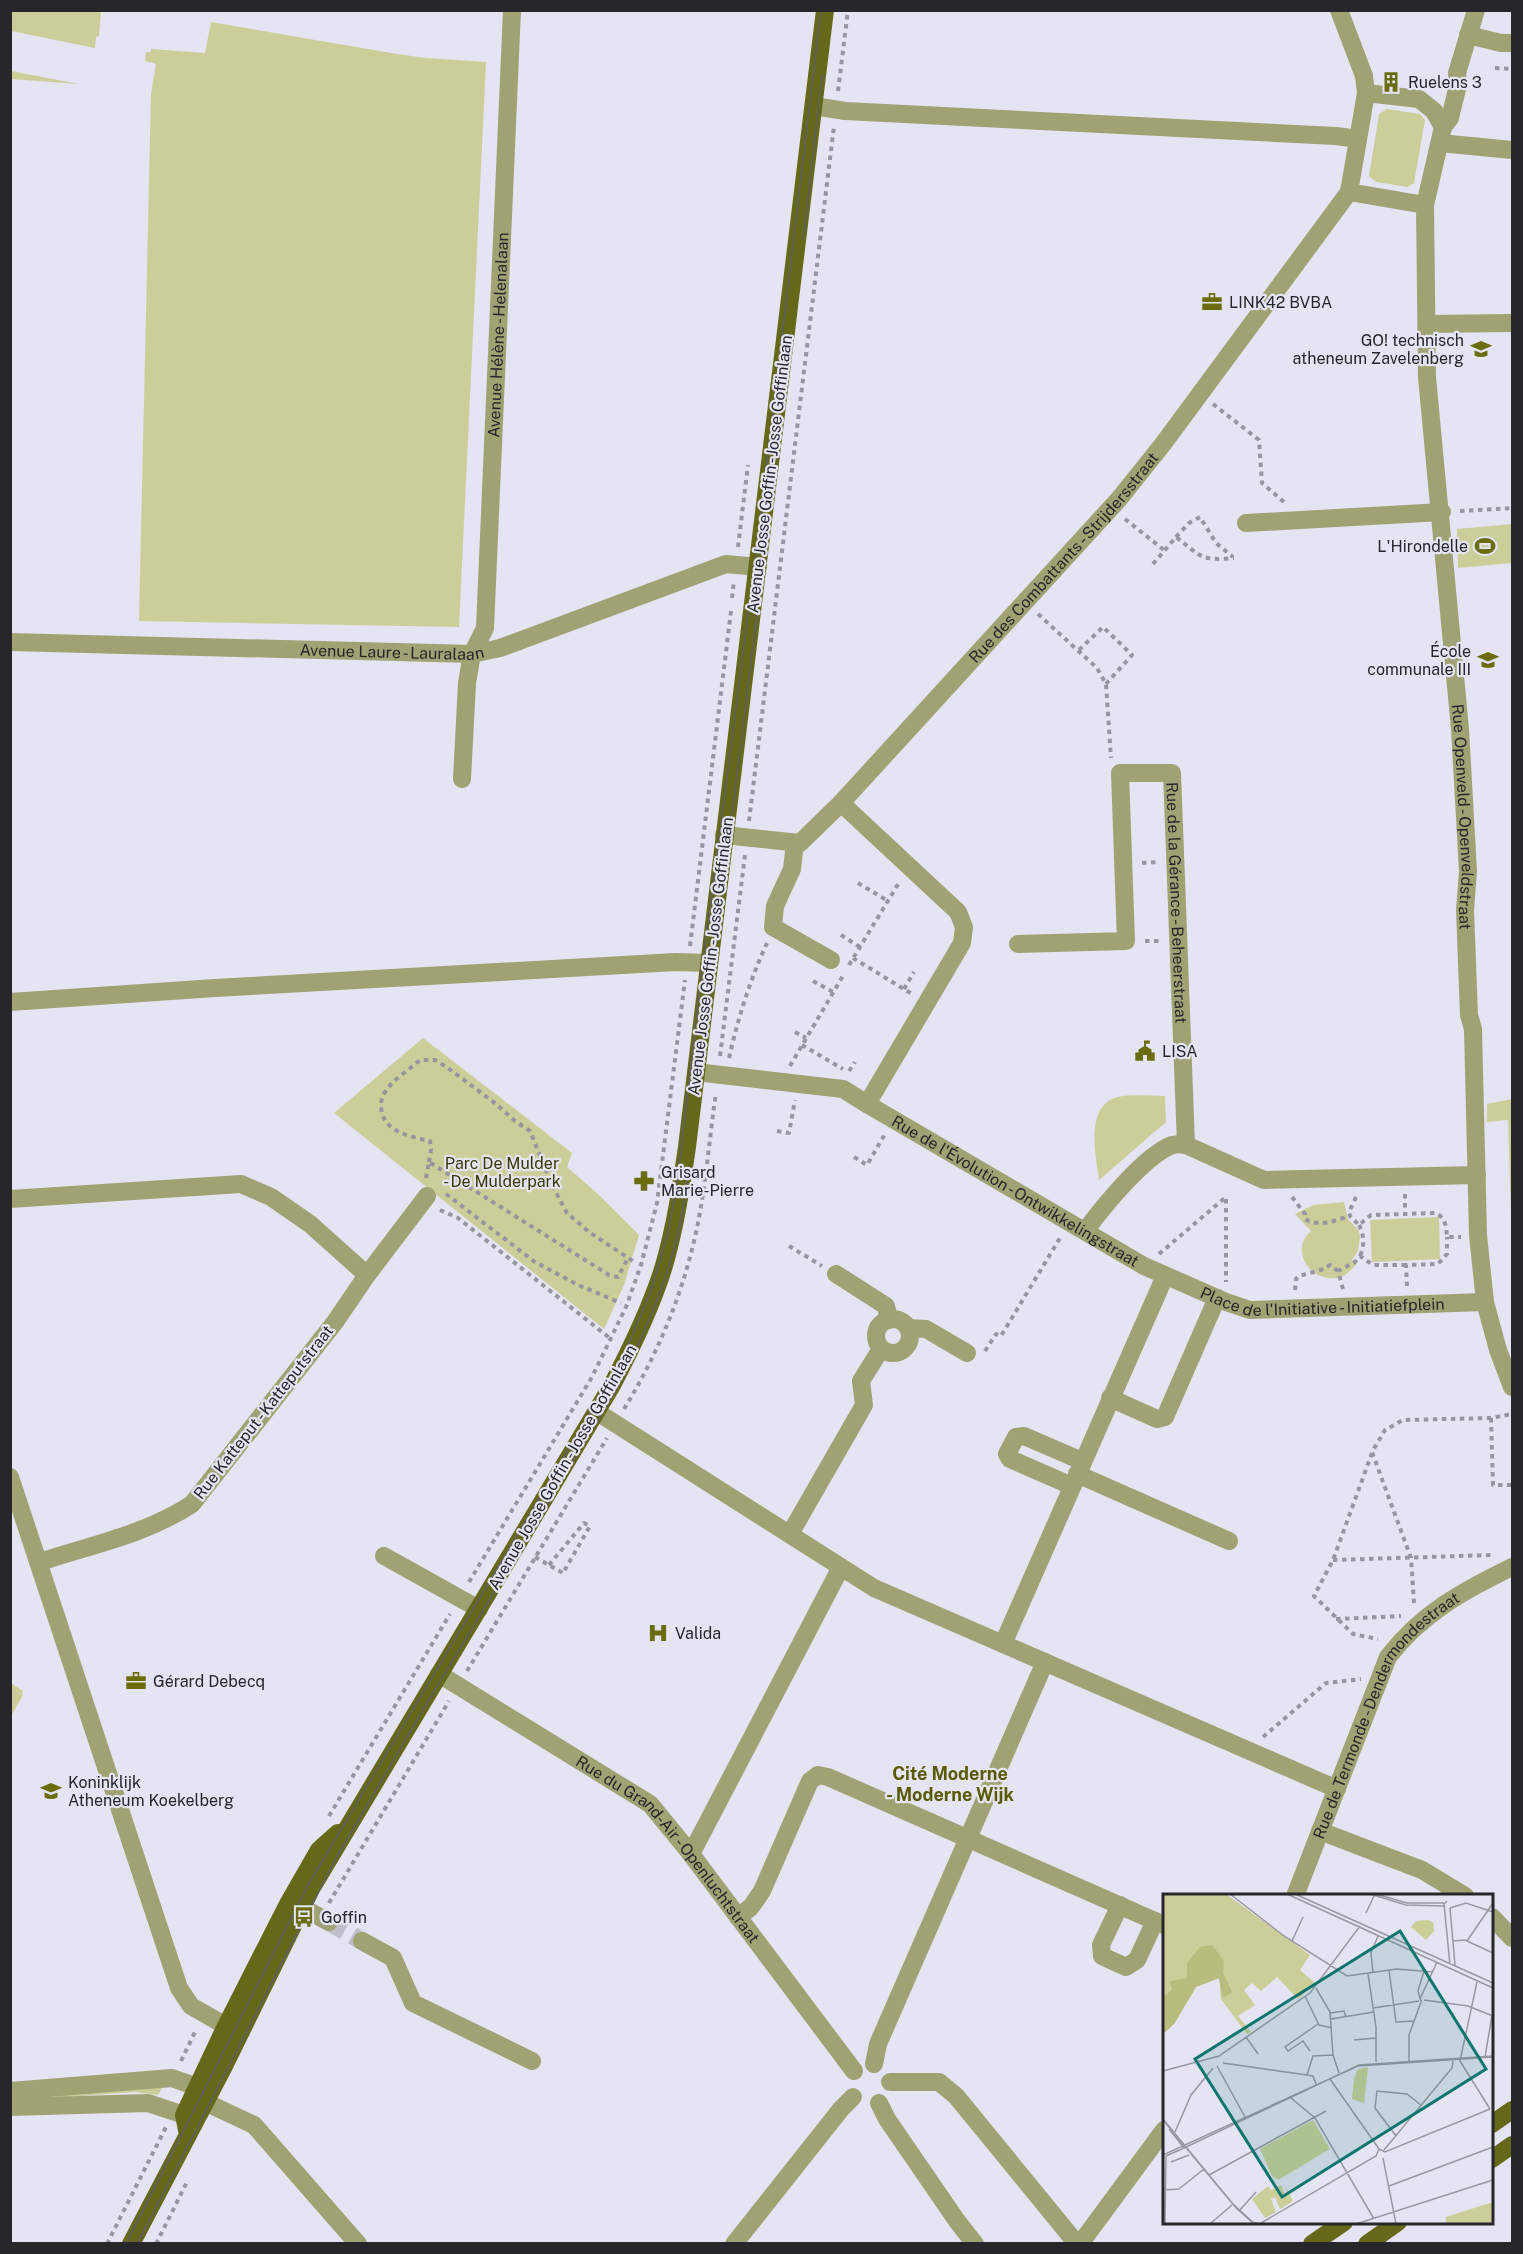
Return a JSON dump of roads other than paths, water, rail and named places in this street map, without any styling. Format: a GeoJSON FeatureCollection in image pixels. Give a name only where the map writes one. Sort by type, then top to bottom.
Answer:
{"type":"FeatureCollection","features":[{"type":"Feature","properties":{"kind":"main road","name":"Avenue Josse Goffin - Josse Goffinlaan"},"geometry":{"type":"LineString","coordinates":[[201,2095],[301,1907],[597,1412],[641,1329],[663,1270],[678,1207],[696,1072],[825,10]]}},
{"type":"Feature","properties":{"kind":"main road","name":"Avenue Josse Goffin - Josse Goffinlaan"},"geometry":{"type":"LineString","coordinates":[[201,2095],[226,2026],[288,1904],[319,1850],[351,1822]]}},
{"type":"Feature","properties":{"kind":"main road"},"geometry":{"type":"LineString","coordinates":[[131,2244],[188,2135],[201,2095]]}},
{"type":"Feature","properties":{"kind":"main road"},"geometry":{"type":"LineString","coordinates":[[1493,2123],[1512,2110]]}},
{"type":"Feature","properties":{"kind":"main road"},"geometry":{"type":"LineString","coordinates":[[184,2115],[188,2135]]}},
{"type":"Feature","properties":{"kind":"main road"},"geometry":{"type":"LineString","coordinates":[[1493,2158],[1512,2145]]}},
{"type":"Feature","properties":{"kind":"main road"},"geometry":{"type":"LineString","coordinates":[[1312,2244],[1342,2224]]}},
{"type":"Feature","properties":{"kind":"main road"},"geometry":{"type":"LineString","coordinates":[[1367,2244],[1397,2224]]}},
{"type":"Feature","properties":{"kind":"street","name":"Avenue Hélène - Helenalaan"},"geometry":{"type":"LineString","coordinates":[[462,779],[467,683],[472,654],[485,628],[512,10]]}},
{"type":"Feature","properties":{"kind":"street"},"geometry":{"type":"LineString","coordinates":[[1340,10],[1364,76],[1366,93],[1349,192],[1425,205]]}},
{"type":"Feature","properties":{"kind":"street"},"geometry":{"type":"LineString","coordinates":[[1441,135],[1450,118],[1458,85],[1457,73],[1476,10]]}},
{"type":"Feature","properties":{"kind":"street"},"geometry":{"type":"LineString","coordinates":[[1468,35],[1501,43],[1512,43]]}},
{"type":"Feature","properties":{"kind":"street"},"geometry":{"type":"LineString","coordinates":[[1366,93],[1419,99],[1434,111],[1441,135]]}},
{"type":"Feature","properties":{"kind":"street"},"geometry":{"type":"LineString","coordinates":[[814,106],[836,110],[1358,139]]}},
{"type":"Feature","properties":{"kind":"street"},"geometry":{"type":"LineString","coordinates":[[1441,135],[1512,150]]}},
{"type":"Feature","properties":{"kind":"street","name":"Rue Openveld - Openveldstraat"},"geometry":{"type":"LineString","coordinates":[[1441,135],[1425,205],[1427,377],[1442,512],[1460,729],[1468,871],[1465,921],[1469,1016],[1473,1029],[1478,1235],[1485,1302],[1498,1350],[1512,1387]]}},
{"type":"Feature","properties":{"kind":"street","name":"Rue des Combattants - Strijdersstraat"},"geometry":{"type":"LineString","coordinates":[[795,843],[800,843],[841,803],[1119,500],[1349,192]]}},
{"type":"Feature","properties":{"kind":"street"},"geometry":{"type":"LineString","coordinates":[[1427,324],[1512,323]]}},
{"type":"Feature","properties":{"kind":"street"},"geometry":{"type":"LineString","coordinates":[[1246,523],[1442,512]]}},
{"type":"Feature","properties":{"kind":"street","name":"Avenue Laure - Lauralaan"},"geometry":{"type":"LineString","coordinates":[[10,642],[472,654],[500,648],[726,564],[758,567]]}},
{"type":"Feature","properties":{"kind":"street","name":"Rue de la Gérance - Beheerstraat"},"geometry":{"type":"LineString","coordinates":[[1026,948],[1126,941],[1120,773],[1172,772],[1186,1145]]}},
{"type":"Feature","properties":{"kind":"street"},"geometry":{"type":"LineString","coordinates":[[841,803],[958,912],[963,927],[963,943],[867,1104]]}},
{"type":"Feature","properties":{"kind":"street"},"geometry":{"type":"LineString","coordinates":[[724,835],[795,843],[792,869],[775,906],[773,927],[831,960]]}},
{"type":"Feature","properties":{"kind":"street"},"geometry":{"type":"LineString","coordinates":[[10,1002],[215,988],[709,963]]}},
{"type":"Feature","properties":{"kind":"street","name":"Rue de l'Évolution - Ontwikkelingstraat"},"geometry":{"type":"LineString","coordinates":[[696,1072],[843,1089],[1144,1266],[1165,1275]]}},
{"type":"Feature","properties":{"kind":"street"},"geometry":{"type":"LineString","coordinates":[[1077,1227],[1161,1151],[1175,1144],[1186,1145],[1264,1180],[1477,1175]]}},
{"type":"Feature","properties":{"kind":"street"},"geometry":{"type":"LineString","coordinates":[[10,1199],[241,1184],[271,1197],[310,1224],[367,1275]]}},
{"type":"Feature","properties":{"kind":"street","name":"Rue Katteput - Katteputstraat"},"geometry":{"type":"LineString","coordinates":[[40,1562],[152,1526],[171,1518],[192,1504],[327,1331],[426,1187]]}},
{"type":"Feature","properties":{"kind":"street"},"geometry":{"type":"LineString","coordinates":[[836,1274],[886,1306],[889,1320]]}},
{"type":"Feature","properties":{"kind":"street"},"geometry":{"type":"LineString","coordinates":[[1003,1644],[1165,1275]]}},
{"type":"Feature","properties":{"kind":"street","name":"Place de l'Initiative - Initiatiefplein"},"geometry":{"type":"LineString","coordinates":[[1165,1275],[1222,1291],[1250,1310],[1485,1302]]}},
{"type":"Feature","properties":{"kind":"street"},"geometry":{"type":"LineString","coordinates":[[1110,1398],[1157,1419],[1166,1417],[1222,1291]]}},
{"type":"Feature","properties":{"kind":"street"},"geometry":{"type":"LineString","coordinates":[[889,1320],[903,1322],[908,1328],[910,1336],[903,1350],[888,1353],[881,1349],[876,1336],[882,1323],[889,1320]]}},
{"type":"Feature","properties":{"kind":"street"},"geometry":{"type":"LineString","coordinates":[[908,1328],[926,1329],[967,1353]]}},
{"type":"Feature","properties":{"kind":"street"},"geometry":{"type":"LineString","coordinates":[[790,1534],[864,1405],[861,1381],[881,1349]]}},
{"type":"Feature","properties":{"kind":"street"},"geometry":{"type":"LineString","coordinates":[[597,1412],[790,1534],[840,1569],[874,1588],[1337,1789]]}},
{"type":"Feature","properties":{"kind":"street"},"geometry":{"type":"LineString","coordinates":[[1077,1474],[1229,1541]]}},
{"type":"Feature","properties":{"kind":"street"},"geometry":{"type":"LineString","coordinates":[[10,1477],[179,1988],[191,2006],[226,2026]]}},
{"type":"Feature","properties":{"kind":"street"},"geometry":{"type":"LineString","coordinates":[[384,1556],[479,1610]]}},
{"type":"Feature","properties":{"kind":"street","name":"Rue de Termonde - Dendermondestraat"},"geometry":{"type":"LineString","coordinates":[[1296,1894],[1388,1658],[1428,1614],[1468,1589],[1512,1567]]}},
{"type":"Feature","properties":{"kind":"street"},"geometry":{"type":"LineString","coordinates":[[691,1854],[840,1569]]}},
{"type":"Feature","properties":{"kind":"street"},"geometry":{"type":"LineString","coordinates":[[874,2064],[878,2044],[1045,1662]]}},
{"type":"Feature","properties":{"kind":"street","name":"Rue du Grand-Air - Openluchtstraat"},"geometry":{"type":"LineString","coordinates":[[439,1674],[650,1804],[691,1854],[854,2071]]}},
{"type":"Feature","properties":{"kind":"street"},"geometry":{"type":"LineString","coordinates":[[738,1917],[751,1906],[762,1891],[810,1781],[818,1775],[828,1777],[1120,1905],[1160,1923],[1137,1960],[1126,1967],[1102,1956],[1101,1946],[1120,1905]]}},
{"type":"Feature","properties":{"kind":"street"},"geometry":{"type":"LineString","coordinates":[[1320,1831],[1422,1870],[1462,1894]]}},
{"type":"Feature","properties":{"kind":"street"},"geometry":{"type":"LineString","coordinates":[[301,1907],[325,1919]]}},
{"type":"Feature","properties":{"kind":"street"},"geometry":{"type":"LineString","coordinates":[[1493,1919],[1512,1938]]}},
{"type":"Feature","properties":{"kind":"street"},"geometry":{"type":"LineString","coordinates":[[362,1941],[393,1958],[413,2003],[531,2061]]}},
{"type":"Feature","properties":{"kind":"street"},"geometry":{"type":"LineString","coordinates":[[874,2064],[883,2069],[890,2082],[889,2092],[879,2103],[861,2104],[853,2097],[849,2086],[854,2071],[863,2065],[874,2064]]}},
{"type":"Feature","properties":{"kind":"street"},"geometry":{"type":"LineString","coordinates":[[10,2079],[108,2071],[143,2080]]}},
{"type":"Feature","properties":{"kind":"street"},"geometry":{"type":"LineString","coordinates":[[10,2091],[172,2078],[254,2125],[358,2244]]}},
{"type":"Feature","properties":{"kind":"street"},"geometry":{"type":"LineString","coordinates":[[890,2082],[939,2082],[956,2096],[1078,2244],[1163,2131]]}},
{"type":"Feature","properties":{"kind":"street"},"geometry":{"type":"LineString","coordinates":[[10,2107],[148,2103],[184,2115],[201,2095]]}},
{"type":"Feature","properties":{"kind":"street"},"geometry":{"type":"LineString","coordinates":[[734,2244],[853,2097]]}},
{"type":"Feature","properties":{"kind":"street"},"geometry":{"type":"LineString","coordinates":[[879,2103],[893,2128],[975,2244]]}},
{"type":"Feature","properties":{"kind":"tunnel"},"geometry":{"type":"LineString","coordinates":[[329,1922],[362,1941]]}},
{"type":"Feature","properties":{"kind":"tram line"},"geometry":{"type":"LineString","coordinates":[[126,2244],[308,1885],[607,1385],[626,1350],[651,1291],[669,1229],[678,1175],[821,10]]}},
{"type":"Feature","properties":{"kind":"tram line"},"geometry":{"type":"LineString","coordinates":[[803,239],[822,75]]}},
{"type":"Feature","properties":{"kind":"tram line"},"geometry":{"type":"LineString","coordinates":[[699,1081],[759,596]]}},
{"type":"Feature","properties":{"kind":"tram line"},"geometry":{"type":"LineString","coordinates":[[137,2244],[336,1858],[616,1390],[637,1347],[665,1279],[684,1204],[688,1167]]}},
{"type":"Feature","properties":{"kind":"place","name":"Ruelens 3"},"geometry":{"type":"Point","coordinates":[1391,82]}},
{"type":"Feature","properties":{"kind":"place","name":"LINK42 BVBA"},"geometry":{"type":"Point","coordinates":[1212,302]}},
{"type":"Feature","properties":{"kind":"place","name":"GO! technisch atheneum Zavelenberg"},"geometry":{"type":"Point","coordinates":[1481,349]}},
{"type":"Feature","properties":{"kind":"place","name":"L'Hirondelle"},"geometry":{"type":"Point","coordinates":[1485,546]}},
{"type":"Feature","properties":{"kind":"place","name":"École communale III"},"geometry":{"type":"Point","coordinates":[1488,660]}},
{"type":"Feature","properties":{"kind":"place","name":"LISA"},"geometry":{"type":"Point","coordinates":[1145,1051]}},
{"type":"Feature","properties":{"kind":"place","name":"Grisard Marie-Pierre"},"geometry":{"type":"Point","coordinates":[644,1181]}},
{"type":"Feature","properties":{"kind":"place","name":"Valida"},"geometry":{"type":"Point","coordinates":[658,1633]}},
{"type":"Feature","properties":{"kind":"place","name":"Gérard Debecq"},"geometry":{"type":"Point","coordinates":[136,1681]}},
{"type":"Feature","properties":{"kind":"place","name":"Koninklijk Atheneum Koekelberg"},"geometry":{"type":"Point","coordinates":[51,1791]}},
{"type":"Feature","properties":{"kind":"place","name":"Goffin"},"geometry":{"type":"Point","coordinates":[304,1917]}},
{"type":"Feature","properties":{"kind":"district","name":"Cité Moderne - Moderne Wijk"},"geometry":{"type":"Point","coordinates":[950,1784]}},
{"type":"Feature","properties":{"kind":"park label","name":"Parc De Mulder - De Mulderpark"},"geometry":{"type":"Point","coordinates":[502,1172]}}]}
